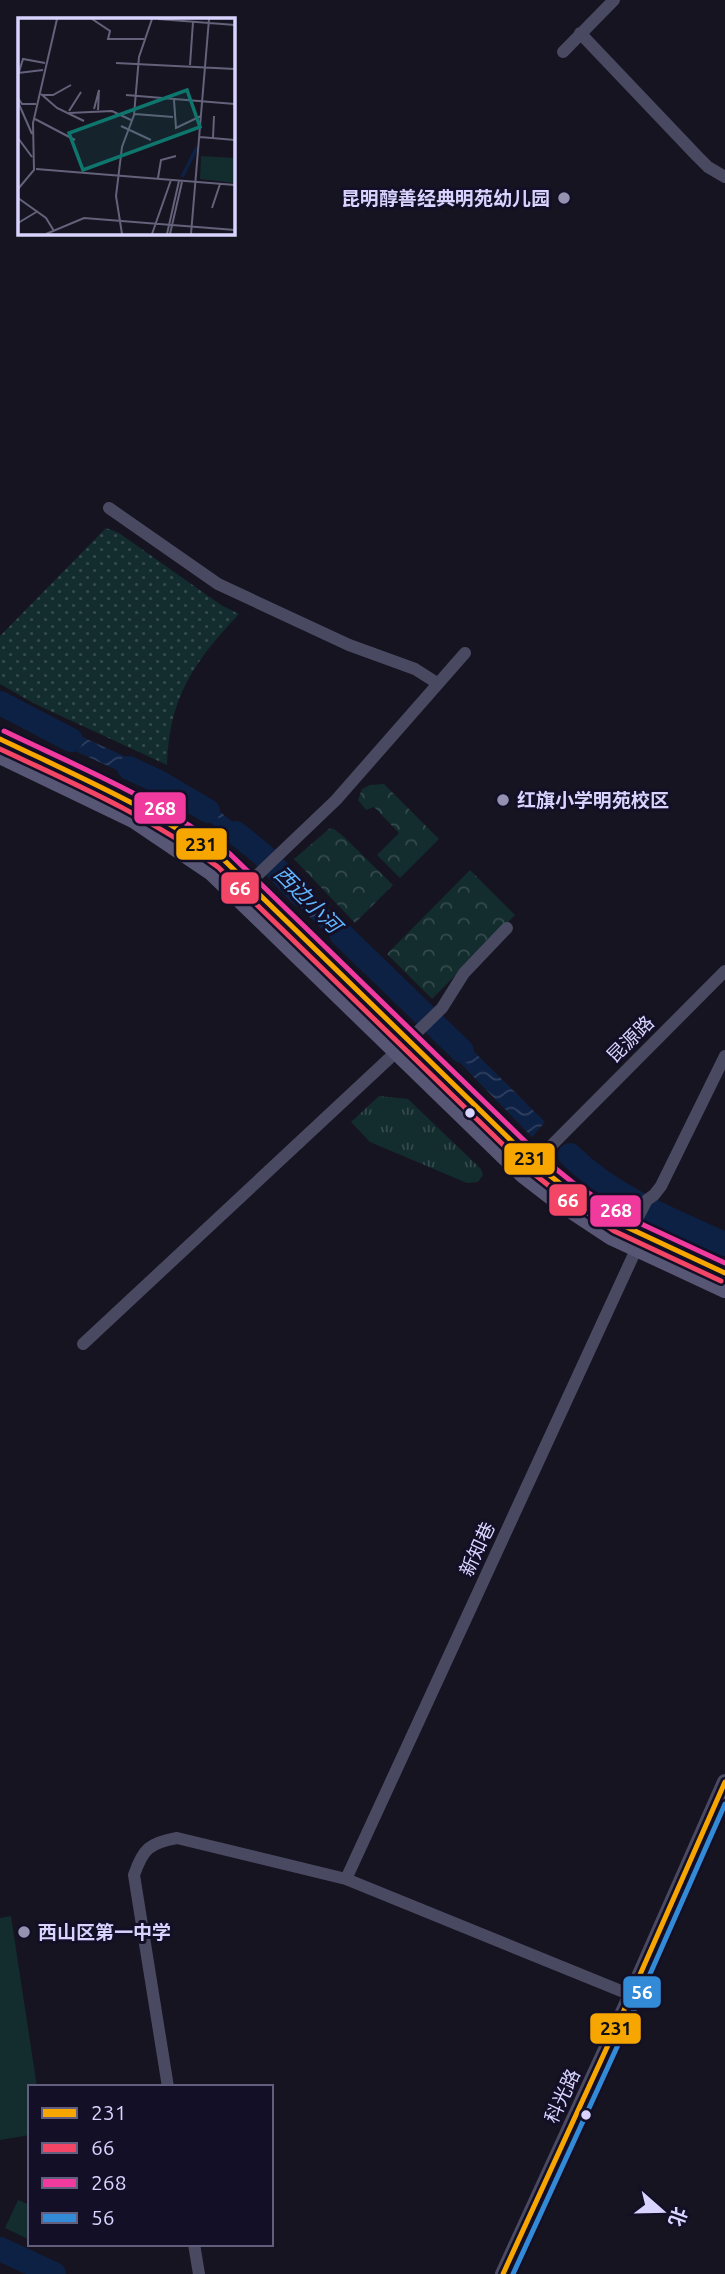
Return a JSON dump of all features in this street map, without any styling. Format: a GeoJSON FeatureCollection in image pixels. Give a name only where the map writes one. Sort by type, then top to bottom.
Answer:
{"type":"FeatureCollection","features":[{"type":"Feature","properties":{"kind":"main road"},"geometry":{"type":"LineString","coordinates":[[0,739],[149,810],[192,836],[247,885],[534,1164],[558,1201],[611,1236],[634,1239],[725,1273]]}},
{"type":"Feature","properties":{"kind":"main road"},"geometry":{"type":"LineString","coordinates":[[0,755],[135,820],[201,864],[247,885]]}},
{"type":"Feature","properties":{"kind":"main road"},"geometry":{"type":"LineString","coordinates":[[634,1239],[725,1289]]}},
{"type":"Feature","properties":{"kind":"street"},"geometry":{"type":"LineString","coordinates":[[580,33],[614,0]]}},
{"type":"Feature","properties":{"kind":"street"},"geometry":{"type":"LineString","coordinates":[[564,52],[583,32],[580,33]]}},
{"type":"Feature","properties":{"kind":"street"},"geometry":{"type":"LineString","coordinates":[[580,33],[708,167],[725,177]]}},
{"type":"Feature","properties":{"kind":"street"},"geometry":{"type":"LineString","coordinates":[[109,508],[218,583],[349,645],[415,668],[437,683]]}},
{"type":"Feature","properties":{"kind":"street"},"geometry":{"type":"LineString","coordinates":[[247,885],[336,800],[465,653]]}},
{"type":"Feature","properties":{"kind":"street"},"geometry":{"type":"LineString","coordinates":[[83,1344],[442,1008],[464,973],[507,928]]}},
{"type":"Feature","properties":{"kind":"street","name":"昆源路"},"geometry":{"type":"LineString","coordinates":[[534,1164],[725,971]]}},
{"type":"Feature","properties":{"kind":"street","name":"新知巷"},"geometry":{"type":"LineString","coordinates":[[346,1879],[634,1239],[647,1200],[661,1186],[725,1056]]}},
{"type":"Feature","properties":{"kind":"street","name":"科光路"},"geometry":{"type":"LineString","coordinates":[[503,2274],[725,1782]]}},
{"type":"Feature","properties":{"kind":"street"},"geometry":{"type":"LineString","coordinates":[[168,2085],[134,1875],[141,1854],[158,1841],[177,1838],[346,1879],[631,1995]]}},
{"type":"Feature","properties":{"kind":"street"},"geometry":{"type":"LineString","coordinates":[[194,2246],[199,2274]]}},
{"type":"Feature","properties":{"kind":"green space"},"geometry":{"type":"Polygon","coordinates":[[[106,528],[119,533],[221,605],[239,614],[209,648],[187,682],[173,719],[167,765],[35,704],[0,684],[0,636],[106,528]]]}},
{"type":"Feature","properties":{"kind":"green space"},"geometry":{"type":"Polygon","coordinates":[[[384,784],[439,839],[400,878],[377,855],[399,833],[374,807],[366,810],[358,800],[362,789],[370,785],[384,784]]]}},
{"type":"Feature","properties":{"kind":"green space"},"geometry":{"type":"Polygon","coordinates":[[[330,828],[343,836],[393,885],[355,923],[294,859],[330,828]]]}},
{"type":"Feature","properties":{"kind":"green space"},"geometry":{"type":"Polygon","coordinates":[[[470,870],[515,915],[432,999],[387,954],[470,870]]]}},
{"type":"Feature","properties":{"kind":"green space"},"geometry":{"type":"Polygon","coordinates":[[[379,1096],[408,1099],[481,1169],[483,1175],[478,1182],[467,1183],[370,1142],[351,1122],[379,1096]]]}},
{"type":"Feature","properties":{"kind":"green space"},"geometry":{"type":"Polygon","coordinates":[[[11,1916],[37,2085],[28,2085],[28,2135],[0,2140],[0,1918],[11,1916]]]}},
{"type":"Feature","properties":{"kind":"green space"},"geometry":{"type":"Polygon","coordinates":[[[18,2200],[28,2204],[28,2239],[5,2228],[18,2200]]]}},
{"type":"Feature","properties":{"kind":"water"},"geometry":{"type":"Polygon","coordinates":[[[0,693],[23,706],[16,722],[0,713],[0,693]]]}},
{"type":"Feature","properties":{"kind":"water"},"geometry":{"type":"Polygon","coordinates":[[[43,719],[163,774],[157,788],[37,734],[43,719]]]}},
{"type":"Feature","properties":{"kind":"water"},"geometry":{"type":"Polygon","coordinates":[[[183,787],[218,810],[267,850],[257,860],[201,815],[178,802],[183,787]]]}},
{"type":"Feature","properties":{"kind":"water"},"geometry":{"type":"Polygon","coordinates":[[[285,867],[372,952],[358,965],[271,878],[285,867]]]}},
{"type":"Feature","properties":{"kind":"water"},"geometry":{"type":"Polygon","coordinates":[[[383,962],[431,1008],[417,1022],[372,976],[383,962]]]}},
{"type":"Feature","properties":{"kind":"water"},"geometry":{"type":"Polygon","coordinates":[[[446,1024],[545,1122],[532,1137],[433,1035],[446,1024]]]}},
{"type":"Feature","properties":{"kind":"water"},"geometry":{"type":"Polygon","coordinates":[[[574,1152],[592,1167],[639,1195],[630,1209],[564,1162],[574,1152]]]}},
{"type":"Feature","properties":{"kind":"water"},"geometry":{"type":"Polygon","coordinates":[[[657,1206],[725,1236],[725,1252],[648,1218],[657,1206]]]}},
{"type":"Feature","properties":{"kind":"waterway","name":"西边小河"},"geometry":{"type":"LineString","coordinates":[[0,703],[71,740]]}},
{"type":"Feature","properties":{"kind":"waterway","name":"西边小河"},"geometry":{"type":"LineString","coordinates":[[129,768],[208,811]]}},
{"type":"Feature","properties":{"kind":"waterway","name":"西边小河"},"geometry":{"type":"LineString","coordinates":[[236,833],[263,855],[301,895]]}},
{"type":"Feature","properties":{"kind":"waterway","name":"西边小河"},"geometry":{"type":"LineString","coordinates":[[342,935],[462,1051]]}},
{"type":"Feature","properties":{"kind":"waterway","name":"西边小河"},"geometry":{"type":"LineString","coordinates":[[570,1155],[624,1195],[725,1244]]}},
{"type":"Feature","properties":{"kind":"waterway"},"geometry":{"type":"LineString","coordinates":[[0,2249],[54,2274]]}},
{"type":"Feature","properties":{"kind":"transit line","name":"268"},"geometry":{"type":"LineString","coordinates":[[4,731],[149,802],[230,854],[540,1156],[572,1182],[622,1215],[725,1263]]}},
{"type":"Feature","properties":{"kind":"transit line","name":"231"},"geometry":{"type":"LineString","coordinates":[[0,739],[143,809],[224,860],[534,1163],[618,1223],[725,1273]]}},
{"type":"Feature","properties":{"kind":"transit line","name":"66"},"geometry":{"type":"LineString","coordinates":[[0,749],[139,817],[218,867],[529,1170],[614,1231],[721,1281]]}},
{"type":"Feature","properties":{"kind":"transit line","name":"231"},"geometry":{"type":"LineString","coordinates":[[503,2274],[725,1782]]}},
{"type":"Feature","properties":{"kind":"transit line","name":"56"},"geometry":{"type":"LineString","coordinates":[[513,2274],[725,1804]]}},
{"type":"Feature","properties":{"kind":"place","name":"昆明醇善经典明苑幼儿园"},"geometry":{"type":"Point","coordinates":[564,198]}},
{"type":"Feature","properties":{"kind":"place","name":"红旗小学明苑校区"},"geometry":{"type":"Point","coordinates":[503,800]}},
{"type":"Feature","properties":{"kind":"place","name":"西山区第一中学"},"geometry":{"type":"Point","coordinates":[24,1932]}}]}
